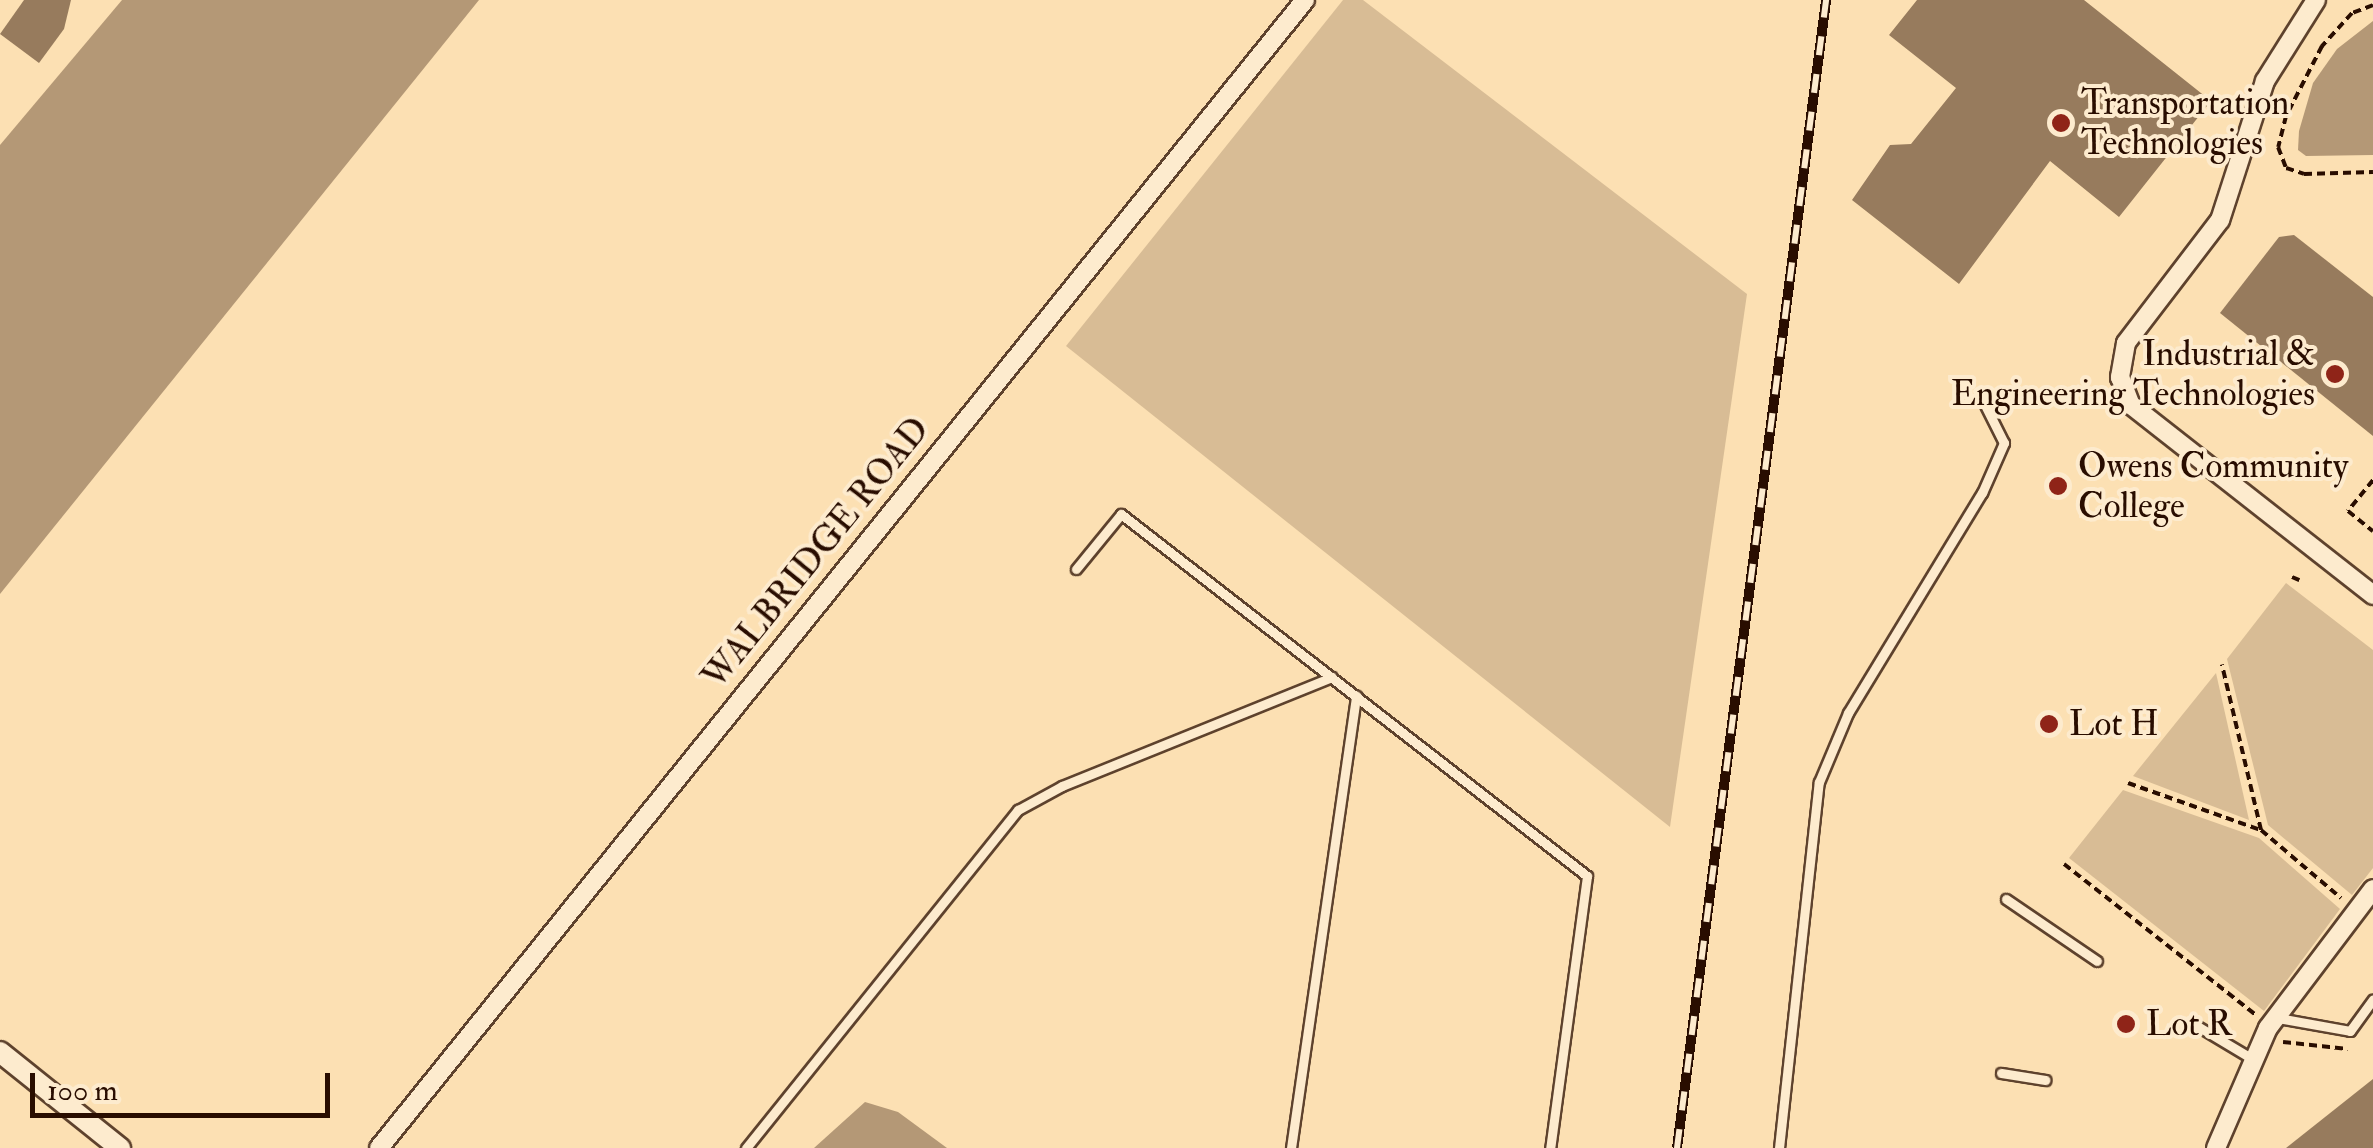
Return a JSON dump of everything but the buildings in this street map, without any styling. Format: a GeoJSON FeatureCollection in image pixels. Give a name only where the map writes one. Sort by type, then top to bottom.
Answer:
{"type":"FeatureCollection","features":[{"type":"Feature","properties":{"kind":"street","name":"WALBRIDGE ROAD"},"geometry":{"type":"LineString","coordinates":[[379,1148],[1306,0]]}},
{"type":"Feature","properties":{"kind":"street"},"geometry":{"type":"LineString","coordinates":[[2316,0],[2265,80],[2220,220],[2126,343],[2120,377],[2132,404],[2373,595]]}},
{"type":"Feature","properties":{"kind":"street"},"geometry":{"type":"LineString","coordinates":[[2216,1148],[2251,1058],[2272,1023],[2373,889]]}},
{"type":"Feature","properties":{"kind":"street"},"geometry":{"type":"LineString","coordinates":[[0,1052],[120,1148]]}},
{"type":"Feature","properties":{"kind":"lane"},"geometry":{"type":"LineString","coordinates":[[1780,1148],[1820,782],[1848,713],[1982,494],[2004,444],[1984,405]]}},
{"type":"Feature","properties":{"kind":"lane"},"geometry":{"type":"LineString","coordinates":[[1076,569],[1122,514],[1588,876],[1550,1148]]}},
{"type":"Feature","properties":{"kind":"lane"},"geometry":{"type":"LineString","coordinates":[[746,1148],[1018,810],[1062,786],[1332,677]]}},
{"type":"Feature","properties":{"kind":"lane"},"geometry":{"type":"LineString","coordinates":[[1291,1148],[1356,696]]}},
{"type":"Feature","properties":{"kind":"lane"},"geometry":{"type":"LineString","coordinates":[[2006,899],[2098,962]]}},
{"type":"Feature","properties":{"kind":"lane"},"geometry":{"type":"LineString","coordinates":[[2272,1023],[2350,1030],[2373,999]]}},
{"type":"Feature","properties":{"kind":"lane"},"geometry":{"type":"LineString","coordinates":[[2194,1024],[2251,1058]]}},
{"type":"Feature","properties":{"kind":"lane"},"geometry":{"type":"LineString","coordinates":[[2000,1073],[2045,1080]]}},
{"type":"Feature","properties":{"kind":"path"},"geometry":{"type":"LineString","coordinates":[[2373,5],[2352,13],[2322,46],[2286,116],[2278,147],[2286,168],[2304,174],[2373,172]]}},
{"type":"Feature","properties":{"kind":"path"},"geometry":{"type":"LineString","coordinates":[[2373,480],[2348,511],[2373,532]]}},
{"type":"Feature","properties":{"kind":"path"},"geometry":{"type":"LineString","coordinates":[[2292,577],[2299,580]]}},
{"type":"Feature","properties":{"kind":"path"},"geometry":{"type":"LineString","coordinates":[[2222,665],[2261,830]]}},
{"type":"Feature","properties":{"kind":"path"},"geometry":{"type":"LineString","coordinates":[[2128,783],[2261,830],[2356,911]]}},
{"type":"Feature","properties":{"kind":"path"},"geometry":{"type":"LineString","coordinates":[[2064,864],[2272,1023],[2281,1042],[2348,1049]]}},
{"type":"Feature","properties":{"kind":"shaded area"},"geometry":{"type":"Polygon","coordinates":[[[122,0],[479,0],[0,594],[0,145],[122,0]]]}},
{"type":"Feature","properties":{"kind":"shaded area"},"geometry":{"type":"Polygon","coordinates":[[[1343,0],[1363,0],[1747,294],[1670,827],[1066,346],[1343,0]]]}},
{"type":"Feature","properties":{"kind":"shaded area"},"geometry":{"type":"Polygon","coordinates":[[[2373,21],[2373,155],[2306,156],[2298,150],[2299,131],[2313,83],[2337,49],[2373,21]]]}},
{"type":"Feature","properties":{"kind":"shaded area"},"geometry":{"type":"Polygon","coordinates":[[[2286,583],[2373,650],[2373,868],[2352,895],[2268,825],[2227,659],[2286,583]]]}},
{"type":"Feature","properties":{"kind":"shaded area"},"geometry":{"type":"Polygon","coordinates":[[[2216,673],[2249,820],[2133,776],[2216,673]]]}},
{"type":"Feature","properties":{"kind":"shaded area"},"geometry":{"type":"Polygon","coordinates":[[[2123,790],[2259,838],[2340,909],[2264,1011],[2069,858],[2123,790]]]}},
{"type":"Feature","properties":{"kind":"shaded area"},"geometry":{"type":"Polygon","coordinates":[[[865,1102],[898,1112],[947,1148],[814,1148],[865,1102]]]}},
{"type":"Feature","properties":{"kind":"railway"},"geometry":{"type":"LineString","coordinates":[[1677,1148],[1826,0]]}},
{"type":"Feature","properties":{"kind":"place","name":"Transportation Technologies"},"geometry":{"type":"Point","coordinates":[2061,123]}},
{"type":"Feature","properties":{"kind":"place","name":"Industrial & Engineering Technologies"},"geometry":{"type":"Point","coordinates":[2335,374]}},
{"type":"Feature","properties":{"kind":"place","name":"Owens Community College"},"geometry":{"type":"Point","coordinates":[2058,486]}},
{"type":"Feature","properties":{"kind":"place","name":"Lot H"},"geometry":{"type":"Point","coordinates":[2049,724]}},
{"type":"Feature","properties":{"kind":"place","name":"Lot R"},"geometry":{"type":"Point","coordinates":[2126,1024]}}]}
